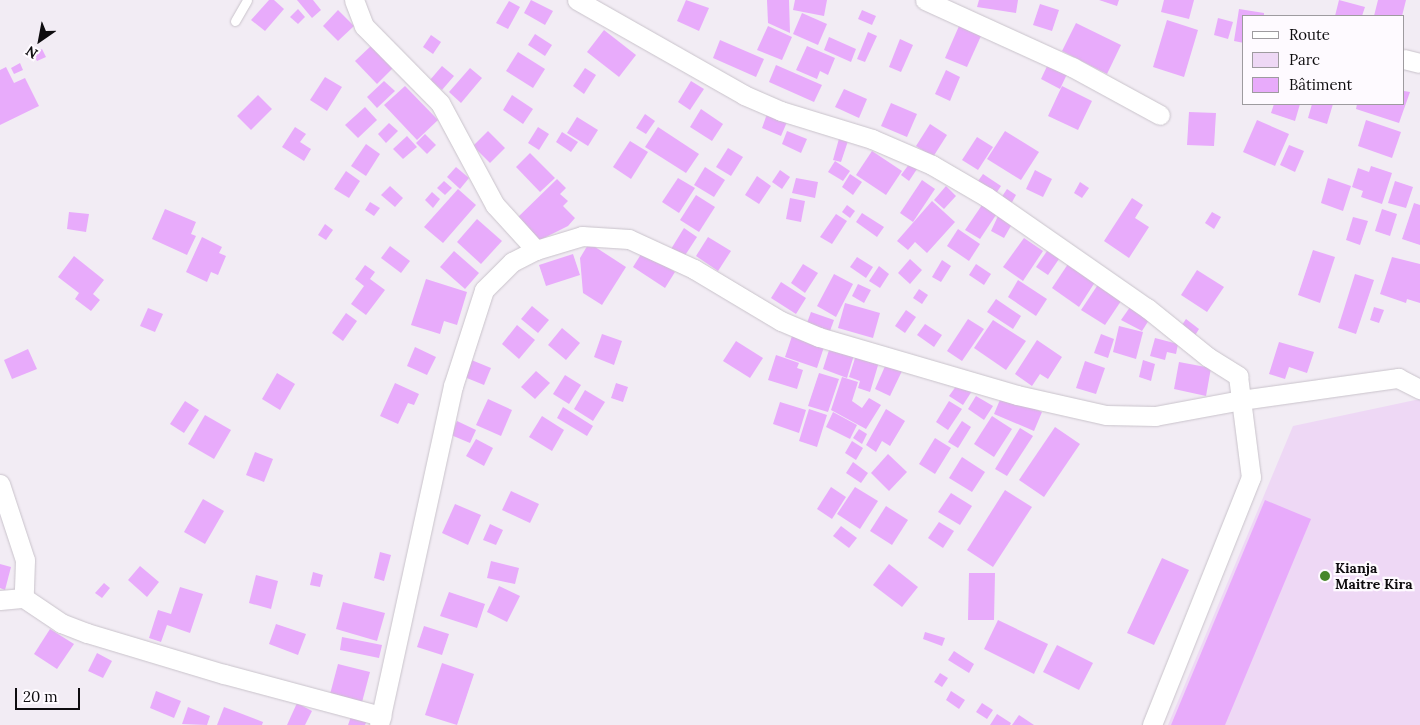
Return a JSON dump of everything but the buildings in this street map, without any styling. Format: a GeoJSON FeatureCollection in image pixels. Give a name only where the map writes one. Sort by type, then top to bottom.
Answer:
{"type":"FeatureCollection","features":[{"type":"Feature","properties":{"kind":"street"},"geometry":{"type":"LineString","coordinates":[[354,0],[364,26],[440,103],[496,205],[536,250]]}},
{"type":"Feature","properties":{"kind":"street"},"geometry":{"type":"LineString","coordinates":[[577,0],[744,95],[781,111],[872,139],[932,165],[987,197],[1147,308],[1208,357],[1238,376],[1251,477],[1152,725]]}},
{"type":"Feature","properties":{"kind":"street"},"geometry":{"type":"LineString","coordinates":[[925,0],[1072,67],[1160,115]]}},
{"type":"Feature","properties":{"kind":"street"},"geometry":{"type":"LineString","coordinates":[[1405,59],[1420,64]]}},
{"type":"Feature","properties":{"kind":"street"},"geometry":{"type":"LineString","coordinates":[[0,600],[24,598],[61,623],[87,633],[380,720],[453,386],[484,290],[512,262],[536,250],[582,236],[628,239],[694,269],[781,322],[819,337],[1017,395],[1106,415],[1155,416],[1242,400],[1398,378],[1420,389]]}},
{"type":"Feature","properties":{"kind":"street"},"geometry":{"type":"LineString","coordinates":[[0,484],[25,560],[24,598]]}},
{"type":"Feature","properties":{"kind":"lane"},"geometry":{"type":"LineString","coordinates":[[235,21],[247,0]]}},
{"type":"Feature","properties":{"kind":"green space","name":"Kianja Maitre Kira"},"geometry":{"type":"Polygon","coordinates":[[[1420,399],[1420,725],[1168,725],[1293,426],[1420,399]]]}},
{"type":"Feature","properties":{"kind":"place","name":"Kianja Maitre Kira"},"geometry":{"type":"Point","coordinates":[1325,576]}}]}
